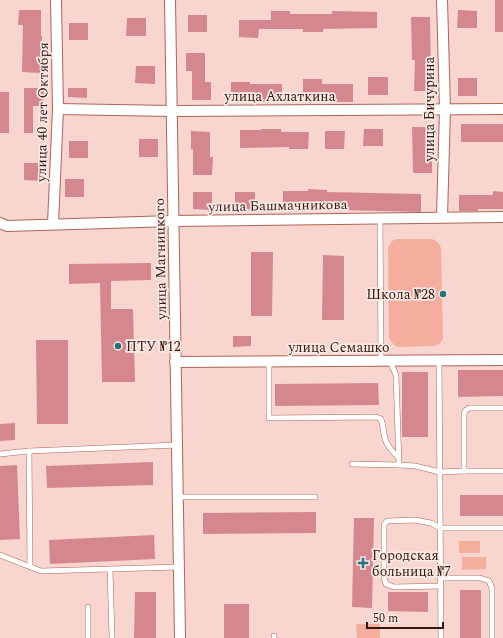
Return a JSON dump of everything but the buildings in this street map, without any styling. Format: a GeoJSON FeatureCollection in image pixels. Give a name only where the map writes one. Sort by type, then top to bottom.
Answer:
{"type":"FeatureCollection","features":[{"type":"Feature","properties":{"kind":"street","name":"улица 40 лет Октября"},"geometry":{"type":"LineString","coordinates":[[53,224],[58,109],[56,0]]}},
{"type":"Feature","properties":{"kind":"street","name":"улица Магницкого"},"geometry":{"type":"LineString","coordinates":[[170,0],[180,638]]}},
{"type":"Feature","properties":{"kind":"street","name":"улица Бичурина"},"geometry":{"type":"LineString","coordinates":[[442,0],[444,109],[442,217]]}},
{"type":"Feature","properties":{"kind":"street","name":"улица Ахлаткина"},"geometry":{"type":"LineString","coordinates":[[58,109],[503,109]]}},
{"type":"Feature","properties":{"kind":"street","name":"улица Башмачникова"},"geometry":{"type":"LineString","coordinates":[[0,223],[7,226],[173,220],[503,217]]}},
{"type":"Feature","properties":{"kind":"street","name":"улица Семашко"},"geometry":{"type":"LineString","coordinates":[[176,362],[503,360]]}},
{"type":"Feature","properties":{"kind":"lane"},"geometry":{"type":"LineString","coordinates":[[380,218],[386,361],[396,375],[399,466]]}},
{"type":"Feature","properties":{"kind":"lane"},"geometry":{"type":"LineString","coordinates":[[440,360],[441,638]]}},
{"type":"Feature","properties":{"kind":"lane"},"geometry":{"type":"LineString","coordinates":[[270,362],[269,418],[376,417],[381,419],[383,424],[384,436],[388,447],[399,458]]}},
{"type":"Feature","properties":{"kind":"lane"},"geometry":{"type":"LineString","coordinates":[[464,471],[465,411],[470,408],[503,408]]}},
{"type":"Feature","properties":{"kind":"lane"},"geometry":{"type":"LineString","coordinates":[[0,454],[177,445]]}},
{"type":"Feature","properties":{"kind":"lane"},"geometry":{"type":"LineString","coordinates":[[29,452],[30,567]]}},
{"type":"Feature","properties":{"kind":"lane"},"geometry":{"type":"LineString","coordinates":[[352,464],[415,466],[440,472],[503,471]]}},
{"type":"Feature","properties":{"kind":"lane"},"geometry":{"type":"LineString","coordinates":[[178,497],[315,497]]}},
{"type":"Feature","properties":{"kind":"lane"},"geometry":{"type":"LineString","coordinates":[[440,586],[394,587],[386,584],[384,578],[384,525],[387,521],[415,520],[430,523],[440,528],[503,528]]}},
{"type":"Feature","properties":{"kind":"lane"},"geometry":{"type":"LineString","coordinates":[[0,555],[41,571],[179,567]]}},
{"type":"Feature","properties":{"kind":"lane"},"geometry":{"type":"LineString","coordinates":[[110,569],[112,638]]}},
{"type":"Feature","properties":{"kind":"lane"},"geometry":{"type":"LineString","coordinates":[[440,578],[480,578],[489,581],[492,588],[492,638]]}},
{"type":"Feature","properties":{"kind":"lane"},"geometry":{"type":"LineString","coordinates":[[88,606],[88,638]]}},
{"type":"Feature","properties":{"kind":"shaded area"},"geometry":{"type":"Polygon","coordinates":[[[396,239],[432,239],[438,242],[441,248],[443,338],[437,345],[398,347],[394,345],[389,338],[388,248],[392,241],[396,239]]]}},
{"type":"Feature","properties":{"kind":"shaded area"},"geometry":{"type":"Polygon","coordinates":[[[459,541],[480,541],[480,553],[459,553],[459,541]]]}},
{"type":"Feature","properties":{"kind":"shaded area"},"geometry":{"type":"Polygon","coordinates":[[[462,557],[486,557],[486,569],[462,570],[462,557]]]}},
{"type":"Feature","properties":{"kind":"shaded area"},"geometry":{"type":"Polygon","coordinates":[[[356,624],[380,624],[380,638],[357,638],[356,624]]]}},
{"type":"Feature","properties":{"kind":"place","name":"Школа №28"},"geometry":{"type":"Point","coordinates":[443,294]}},
{"type":"Feature","properties":{"kind":"place","name":"ПТУ №12"},"geometry":{"type":"Point","coordinates":[118,346]}},
{"type":"Feature","properties":{"kind":"place","name":"Городская больница №7"},"geometry":{"type":"Point","coordinates":[363,563]}}]}
